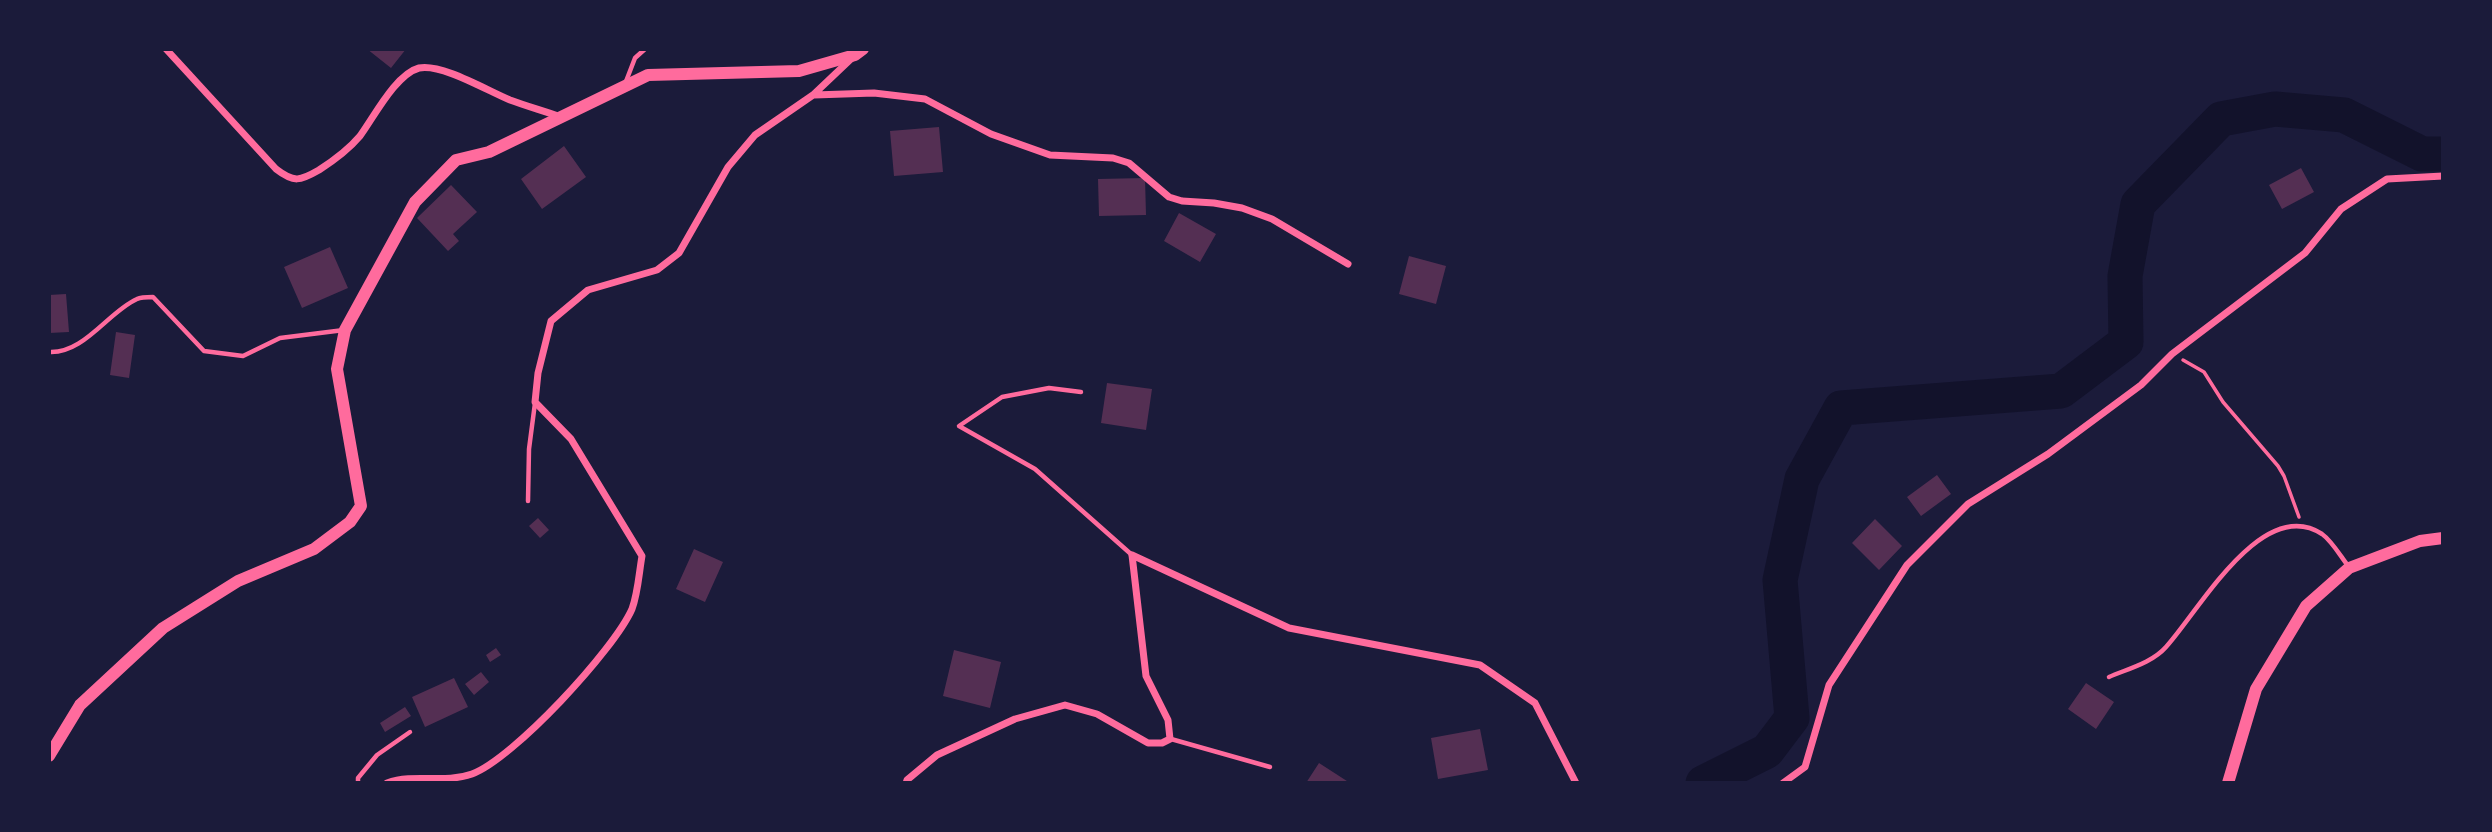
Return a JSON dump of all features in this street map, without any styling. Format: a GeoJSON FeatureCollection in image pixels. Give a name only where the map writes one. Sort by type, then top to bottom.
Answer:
{"type":"FeatureCollection","features":[{"type":"Feature","properties":{"kind":"street"},"geometry":{"type":"LineString","coordinates":[[166,49],[267,159],[289,179],[303,179],[330,164],[358,138],[397,84],[407,74],[420,68],[438,69],[511,101],[561,117]]}},
{"type":"Feature","properties":{"kind":"street"},"geometry":{"type":"LineString","coordinates":[[49,757],[80,705],[163,628],[238,581],[314,549],[350,522],[361,506],[337,369],[345,330],[415,202],[456,160],[489,152],[649,75],[799,71],[859,52]]}},
{"type":"Feature","properties":{"kind":"street"},"geometry":{"type":"LineString","coordinates":[[387,783],[410,777],[452,779],[488,766],[535,726],[578,683],[608,648],[632,608],[642,556],[571,439],[535,402],[538,373],[551,321],[589,290],[657,270],[679,253],[727,167],[755,135],[813,96],[859,52]]}},
{"type":"Feature","properties":{"kind":"street"},"geometry":{"type":"LineString","coordinates":[[813,96],[874,93],[925,99],[991,134],[1050,155],[1113,158],[1129,163],[1169,197],[1242,208],[1272,219],[1348,264]]}},
{"type":"Feature","properties":{"kind":"street"},"geometry":{"type":"LineString","coordinates":[[1783,783],[1805,767],[1829,685],[1907,565],[1968,504],[2048,454],[2140,384],[2172,354],[2305,253],[2341,209],[2387,179],[2443,176]]}},
{"type":"Feature","properties":{"kind":"street"},"geometry":{"type":"LineString","coordinates":[[2228,783],[2256,689],[2305,606],[2350,568],[2420,541],[2443,538]]}},
{"type":"Feature","properties":{"kind":"street"},"geometry":{"type":"LineString","coordinates":[[906,783],[937,755],[1015,719],[1065,705],[1097,714],[1148,743],[1162,743],[1170,739],[1168,720],[1146,676],[1132,555]]}},
{"type":"Feature","properties":{"kind":"street"},"geometry":{"type":"LineString","coordinates":[[1132,555],[1289,628],[1480,665],[1535,703],[1576,783]]}},
{"type":"Feature","properties":{"kind":"lane"},"geometry":{"type":"LineString","coordinates":[[623,87],[635,58],[645,49]]}},
{"type":"Feature","properties":{"kind":"lane"},"geometry":{"type":"LineString","coordinates":[[49,352],[56,353],[75,345],[138,298],[153,297],[204,351],[243,356],[280,338],[345,330]]}},
{"type":"Feature","properties":{"kind":"lane"},"geometry":{"type":"LineString","coordinates":[[1082,392],[1049,388],[1002,397],[959,426],[1035,469],[1132,555]]}},
{"type":"Feature","properties":{"kind":"lane"},"geometry":{"type":"LineString","coordinates":[[528,501],[529,449],[535,402]]}},
{"type":"Feature","properties":{"kind":"lane"},"geometry":{"type":"LineString","coordinates":[[2109,677],[2145,662],[2164,649],[2202,600],[2248,548],[2284,527],[2301,525],[2324,535],[2350,568]]}},
{"type":"Feature","properties":{"kind":"lane"},"geometry":{"type":"LineString","coordinates":[[358,783],[358,778],[377,755],[410,732]]}},
{"type":"Feature","properties":{"kind":"lane"},"geometry":{"type":"LineString","coordinates":[[1170,739],[1270,767]]}},
{"type":"Feature","properties":{"kind":"path"},"geometry":{"type":"LineString","coordinates":[[2172,354],[2204,372],[2223,402],[2278,466],[2297,507],[2301,525]]}},
{"type":"Feature","properties":{"kind":"building"},"geometry":{"type":"Polygon","coordinates":[[[367,49],[406,49],[391,68],[367,49]]]}},
{"type":"Feature","properties":{"kind":"building"},"geometry":{"type":"Polygon","coordinates":[[[939,127],[943,172],[894,176],[890,131],[939,127]]]}},
{"type":"Feature","properties":{"kind":"building"},"geometry":{"type":"Polygon","coordinates":[[[564,146],[586,177],[542,209],[521,179],[564,146]]]}},
{"type":"Feature","properties":{"kind":"building"},"geometry":{"type":"Polygon","coordinates":[[[2301,168],[2314,192],[2282,209],[2269,185],[2301,168]]]}},
{"type":"Feature","properties":{"kind":"building"},"geometry":{"type":"Polygon","coordinates":[[[1145,178],[1146,215],[1099,216],[1098,179],[1145,178]]]}},
{"type":"Feature","properties":{"kind":"building"},"geometry":{"type":"Polygon","coordinates":[[[451,185],[477,212],[453,234],[459,241],[448,251],[417,218],[451,185]]]}},
{"type":"Feature","properties":{"kind":"building"},"geometry":{"type":"Polygon","coordinates":[[[1179,213],[1216,234],[1200,262],[1164,241],[1179,213]]]}},
{"type":"Feature","properties":{"kind":"building"},"geometry":{"type":"Polygon","coordinates":[[[330,247],[348,288],[302,308],[284,267],[330,247]]]}},
{"type":"Feature","properties":{"kind":"building"},"geometry":{"type":"Polygon","coordinates":[[[1409,256],[1446,266],[1436,304],[1399,294],[1409,256]]]}},
{"type":"Feature","properties":{"kind":"building"},"geometry":{"type":"Polygon","coordinates":[[[66,294],[69,332],[49,333],[49,295],[66,294]]]}},
{"type":"Feature","properties":{"kind":"building"},"geometry":{"type":"Polygon","coordinates":[[[116,332],[135,335],[129,378],[110,375],[116,332]]]}},
{"type":"Feature","properties":{"kind":"building"},"geometry":{"type":"Polygon","coordinates":[[[1107,383],[1152,389],[1146,430],[1101,423],[1107,383]]]}},
{"type":"Feature","properties":{"kind":"building"},"geometry":{"type":"Polygon","coordinates":[[[1937,475],[1951,494],[1921,516],[1907,497],[1937,475]]]}},
{"type":"Feature","properties":{"kind":"building"},"geometry":{"type":"Polygon","coordinates":[[[538,518],[549,530],[540,538],[529,526],[538,518]]]}},
{"type":"Feature","properties":{"kind":"building"},"geometry":{"type":"Polygon","coordinates":[[[1875,519],[1902,546],[1879,570],[1852,543],[1875,519]]]}},
{"type":"Feature","properties":{"kind":"building"},"geometry":{"type":"Polygon","coordinates":[[[694,549],[723,562],[705,602],[676,589],[694,549]]]}},
{"type":"Feature","properties":{"kind":"building"},"geometry":{"type":"Polygon","coordinates":[[[496,648],[501,655],[490,662],[486,655],[496,648]]]}},
{"type":"Feature","properties":{"kind":"building"},"geometry":{"type":"Polygon","coordinates":[[[954,650],[1001,662],[990,708],[943,696],[954,650]]]}},
{"type":"Feature","properties":{"kind":"building"},"geometry":{"type":"Polygon","coordinates":[[[481,672],[489,682],[474,695],[465,684],[481,672]]]}},
{"type":"Feature","properties":{"kind":"building"},"geometry":{"type":"Polygon","coordinates":[[[454,678],[468,707],[425,727],[412,697],[454,678]]]}},
{"type":"Feature","properties":{"kind":"building"},"geometry":{"type":"Polygon","coordinates":[[[2086,683],[2114,702],[2096,729],[2068,709],[2086,683]]]}},
{"type":"Feature","properties":{"kind":"building"},"geometry":{"type":"Polygon","coordinates":[[[405,707],[411,716],[385,732],[380,723],[405,707]]]}},
{"type":"Feature","properties":{"kind":"building"},"geometry":{"type":"Polygon","coordinates":[[[1480,729],[1488,770],[1438,779],[1431,738],[1480,729]]]}},
{"type":"Feature","properties":{"kind":"building"},"geometry":{"type":"Polygon","coordinates":[[[1319,763],[1350,783],[1306,783],[1319,763]]]}},
{"type":"Feature","properties":{"kind":"waterway"},"geometry":{"type":"LineString","coordinates":[[1703,783],[1767,751],[1792,718],[1780,580],[1802,479],[1841,408],[2061,391],[2126,342],[2125,276],[2138,204],[2221,119],[2275,109],[2344,115],[2422,154],[2443,154]]}}]}
